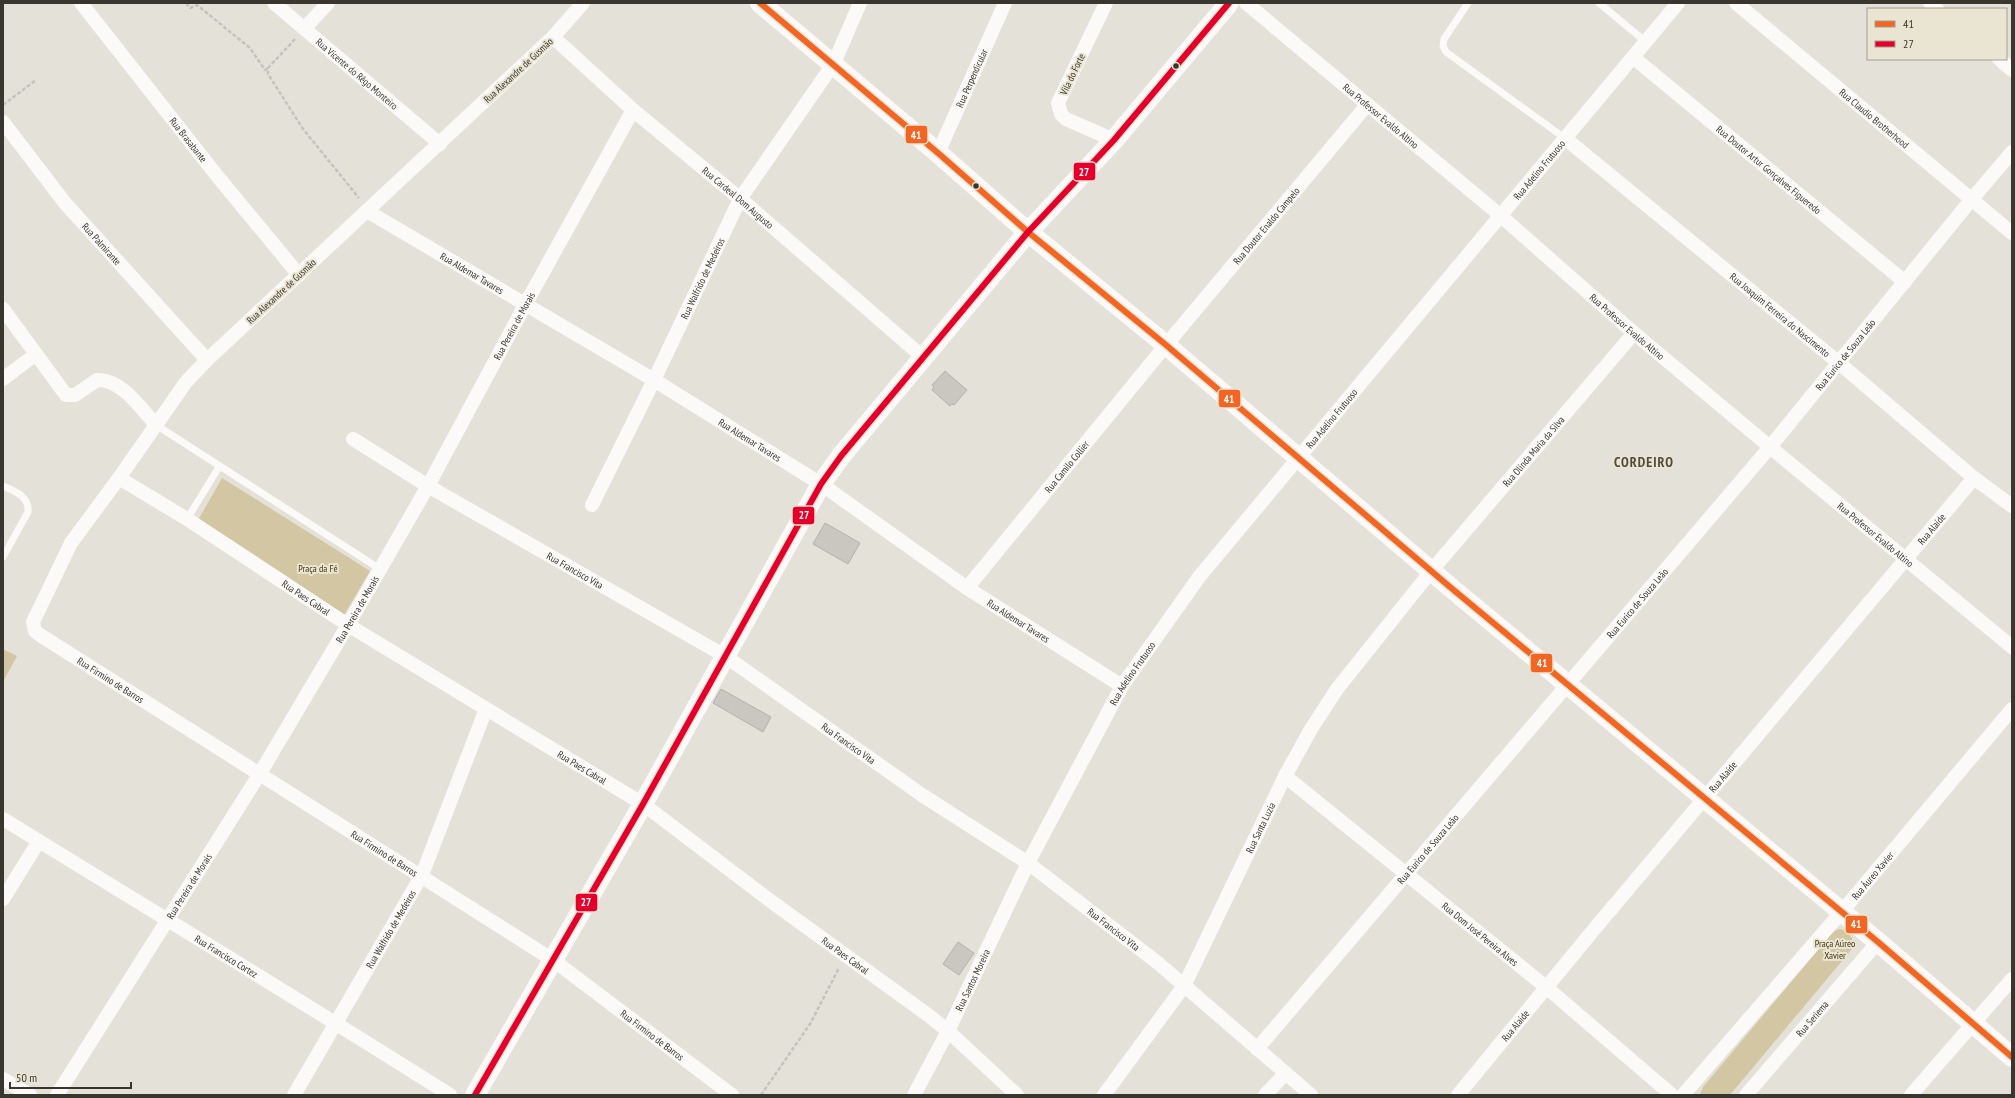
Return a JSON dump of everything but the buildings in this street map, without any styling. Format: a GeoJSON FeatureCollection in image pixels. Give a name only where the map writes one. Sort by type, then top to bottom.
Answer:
{"type":"FeatureCollection","features":[{"type":"Feature","properties":{"kind":"street","name":"Rua Brasabante"},"geometry":{"type":"LineString","coordinates":[[81,3],[218,177],[299,275]]}},
{"type":"Feature","properties":{"kind":"street","name":"Rua Vicente do Rêgo Monteiro"},"geometry":{"type":"LineString","coordinates":[[274,3],[440,144]]}},
{"type":"Feature","properties":{"kind":"street"},"geometry":{"type":"LineString","coordinates":[[304,28],[328,3]]}},
{"type":"Feature","properties":{"kind":"street","name":"Rua Alexandre de Gusmão"},"geometry":{"type":"LineString","coordinates":[[33,622],[71,543],[119,478],[186,382],[207,360],[554,37],[583,3]]}},
{"type":"Feature","properties":{"kind":"street"},"geometry":{"type":"LineString","coordinates":[[760,3],[834,63],[938,153],[1032,228],[1166,345],[1568,686],[1878,942],[1972,1024],[2012,1056]]}},
{"type":"Feature","properties":{"kind":"street","name":"Rua Walfrido de Medeiros"},"geometry":{"type":"LineString","coordinates":[[592,505],[654,380],[740,199],[834,63],[860,3]]}},
{"type":"Feature","properties":{"kind":"street","name":"Rua Perpendicular"},"geometry":{"type":"LineString","coordinates":[[938,153],[1005,3]]}},
{"type":"Feature","properties":{"kind":"street","name":"Vila do Forte"},"geometry":{"type":"LineString","coordinates":[[1106,3],[1058,103],[1061,114],[1066,119],[1114,140]]}},
{"type":"Feature","properties":{"kind":"street"},"geometry":{"type":"LineString","coordinates":[[475,1095],[644,804],[821,484],[841,456],[1032,228],[1114,140],[1228,3]]}},
{"type":"Feature","properties":{"kind":"street","name":"Rua Professor Evaldo Altino"},"geometry":{"type":"LineString","coordinates":[[1246,3],[1501,216],[1634,333],[2012,647]]}},
{"type":"Feature","properties":{"kind":"street","name":"Rua Adelino Frutuoso"},"geometry":{"type":"LineString","coordinates":[[1028,863],[1122,686],[1200,577],[1634,58],[1678,3]]}},
{"type":"Feature","properties":{"kind":"street","name":"Rua Claudio Brotherhood"},"geometry":{"type":"LineString","coordinates":[[1736,3],[2012,234]]}},
{"type":"Feature","properties":{"kind":"street","name":"Rua Cardeal Dom Augusto"},"geometry":{"type":"LineString","coordinates":[[554,37],[633,110],[740,199],[924,358]]}},
{"type":"Feature","properties":{"kind":"street","name":"Rua Doutor Artur Gonçalves Figueredo"},"geometry":{"type":"LineString","coordinates":[[1634,58],[1905,282]]}},
{"type":"Feature","properties":{"kind":"street"},"geometry":{"type":"LineString","coordinates":[[1999,60],[2012,70]]}},
{"type":"Feature","properties":{"kind":"street","name":"Rua Doutor Enaldo Campelo"},"geometry":{"type":"LineString","coordinates":[[1166,345],[1367,105]]}},
{"type":"Feature","properties":{"kind":"street","name":"Rua Pereira de Morais"},"geometry":{"type":"LineString","coordinates":[[58,1095],[259,775],[348,625],[428,486],[525,305],[633,110]]}},
{"type":"Feature","properties":{"kind":"street","name":"Rua Palmirante"},"geometry":{"type":"LineString","coordinates":[[3,122],[65,203],[207,360]]}},
{"type":"Feature","properties":{"kind":"street","name":"Rua Joaquim Ferreira do Nascimento"},"geometry":{"type":"LineString","coordinates":[[1566,139],[1839,364],[1974,478],[2012,506]]}},
{"type":"Feature","properties":{"kind":"street","name":"Rua Eurico de Souza Leão"},"geometry":{"type":"LineString","coordinates":[[1257,1049],[1568,686],[1770,447],[1971,200],[2012,152]]}},
{"type":"Feature","properties":{"kind":"street","name":"Rua Aldemar Tavares"},"geometry":{"type":"LineString","coordinates":[[368,210],[525,305],[654,380],[821,484],[967,588],[1122,686]]}},
{"type":"Feature","properties":{"kind":"street"},"geometry":{"type":"LineString","coordinates":[[3,309],[66,395],[75,395],[97,380],[111,382],[120,386],[156,425]]}},
{"type":"Feature","properties":{"kind":"street","name":"Rua Olinda Maria da Silva"},"geometry":{"type":"LineString","coordinates":[[1432,570],[1634,333]]}},
{"type":"Feature","properties":{"kind":"street","name":"Rua Camilo Collier"},"geometry":{"type":"LineString","coordinates":[[967,588],[1166,345]]}},
{"type":"Feature","properties":{"kind":"street"},"geometry":{"type":"LineString","coordinates":[[3,379],[36,354]]}},
{"type":"Feature","properties":{"kind":"street","name":"Rua Francisco Vita"},"geometry":{"type":"LineString","coordinates":[[354,439],[428,486],[725,656],[922,795],[1028,863],[1158,963],[1311,1095]]}},
{"type":"Feature","properties":{"kind":"street","name":"Rua Paes Cabral"},"geometry":{"type":"LineString","coordinates":[[119,478],[187,519],[348,625],[644,804],[948,1031],[1017,1095]]}},
{"type":"Feature","properties":{"kind":"street","name":"Rua Alaíde"},"geometry":{"type":"LineString","coordinates":[[1458,1095],[1546,987],[1907,560],[1974,478]]}},
{"type":"Feature","properties":{"kind":"street","name":"Rua Santa Luzia"},"geometry":{"type":"LineString","coordinates":[[1104,1095],[1184,986],[1285,776],[1311,729],[1336,689],[1432,570]]}},
{"type":"Feature","properties":{"kind":"street","name":"Rua Firmino de Barros"},"geometry":{"type":"LineString","coordinates":[[33,622],[35,631],[40,635],[259,775],[422,875],[553,960],[732,1095]]}},
{"type":"Feature","properties":{"kind":"street","name":"Rua Walfrido de Medeiros"},"geometry":{"type":"LineString","coordinates":[[294,1095],[422,875],[486,709]]}},
{"type":"Feature","properties":{"kind":"street","name":"Rua Áureo Xavier"},"geometry":{"type":"LineString","coordinates":[[1683,1095],[1841,912],[2012,709]]}},
{"type":"Feature","properties":{"kind":"street","name":"Rua Dom José Pereira Alves"},"geometry":{"type":"LineString","coordinates":[[1285,776],[1546,987],[1672,1095]]}},
{"type":"Feature","properties":{"kind":"street","name":"Rua Francisco Cortez"},"geometry":{"type":"LineString","coordinates":[[3,819],[168,922],[336,1023],[450,1095]]}},
{"type":"Feature","properties":{"kind":"street"},"geometry":{"type":"LineString","coordinates":[[3,899],[39,841]]}},
{"type":"Feature","properties":{"kind":"street","name":"Rua Santos Moreira"},"geometry":{"type":"LineString","coordinates":[[914,1095],[948,1031],[1028,863]]}},
{"type":"Feature","properties":{"kind":"street","name":"Rua Seriema"},"geometry":{"type":"LineString","coordinates":[[1746,1095],[1878,942]]}},
{"type":"Feature","properties":{"kind":"street"},"geometry":{"type":"LineString","coordinates":[[1911,1095],[2012,979]]}},
{"type":"Feature","properties":{"kind":"street"},"geometry":{"type":"LineString","coordinates":[[1265,1095],[1285,1074]]}},
{"type":"Feature","properties":{"kind":"street"},"geometry":{"type":"LineString","coordinates":[[3,1079],[30,1095]]}},
{"type":"Feature","properties":{"kind":"lane"},"geometry":{"type":"LineString","coordinates":[[1468,3],[1444,39],[1442,46],[1446,52],[1566,139]]}},
{"type":"Feature","properties":{"kind":"lane"},"geometry":{"type":"LineString","coordinates":[[1600,3],[1646,42]]}},
{"type":"Feature","properties":{"kind":"lane"},"geometry":{"type":"LineString","coordinates":[[156,425],[219,467],[380,569]]}},
{"type":"Feature","properties":{"kind":"lane"},"geometry":{"type":"LineString","coordinates":[[187,519],[219,467]]}},
{"type":"Feature","properties":{"kind":"lane"},"geometry":{"type":"LineString","coordinates":[[3,486],[26,498],[29,506],[28,512],[3,557]]}},
{"type":"Feature","properties":{"kind":"path"},"geometry":{"type":"LineString","coordinates":[[186,3],[190,8],[197,5],[219,21],[250,48],[265,70],[268,68]]}},
{"type":"Feature","properties":{"kind":"path"},"geometry":{"type":"LineString","coordinates":[[304,28],[268,68],[268,74],[303,130],[368,210]]}},
{"type":"Feature","properties":{"kind":"path"},"geometry":{"type":"LineString","coordinates":[[3,105],[36,80]]}},
{"type":"Feature","properties":{"kind":"path"},"geometry":{"type":"LineString","coordinates":[[761,1095],[810,1024],[845,955]]}},
{"type":"Feature","properties":{"kind":"green space","name":"Praça da Fé"},"geometry":{"type":"Polygon","coordinates":[[[222,478],[370,571],[344,615],[197,522],[222,478]]]}},
{"type":"Feature","properties":{"kind":"green space"},"geometry":{"type":"Polygon","coordinates":[[[3,649],[17,656],[3,682],[3,649]]]}},
{"type":"Feature","properties":{"kind":"green space","name":"Praça Aúreo Xavier"},"geometry":{"type":"Polygon","coordinates":[[[1840,929],[1846,931],[1852,938],[1852,949],[1730,1095],[1700,1095],[1703,1087],[1834,931],[1840,929]]]}},
{"type":"Feature","properties":{"kind":"transit line","name":"41"},"geometry":{"type":"LineString","coordinates":[[760,3],[938,153],[1028,232],[1166,345],[1450,587],[1878,942],[2012,1057]]}},
{"type":"Feature","properties":{"kind":"transit line","name":"27"},"geometry":{"type":"LineString","coordinates":[[475,1095],[643,804],[821,484],[841,456],[1028,232],[1114,140],[1229,3]]}},
{"type":"Feature","properties":{"kind":"district","name":"CORDEIRO"},"geometry":{"type":"Point","coordinates":[1644,462]}}]}
